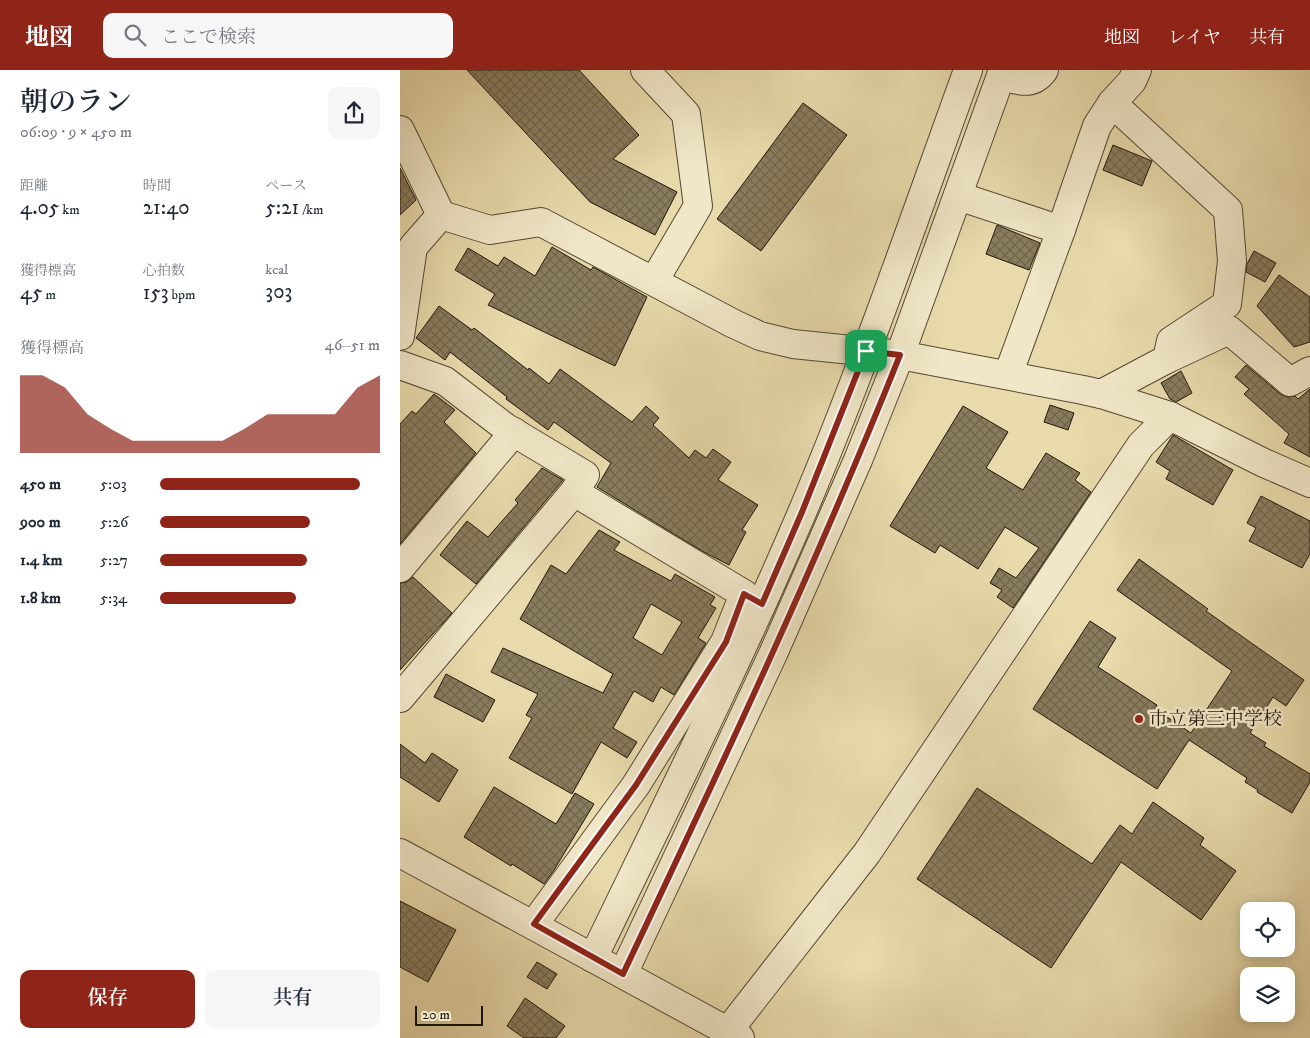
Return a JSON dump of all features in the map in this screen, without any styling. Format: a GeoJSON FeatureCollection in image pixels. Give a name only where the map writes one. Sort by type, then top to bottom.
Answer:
{"type":"FeatureCollection","features":[{"type":"Feature","properties":{"kind":"street"},"geometry":{"type":"LineString","coordinates":[[645,70],[686,114],[698,206],[654,281]]}},
{"type":"Feature","properties":{"kind":"street"},"geometry":{"type":"LineString","coordinates":[[593,958],[720,672],[726,642],[753,599],[802,512],[866,351],[968,70]]}},
{"type":"Feature","properties":{"kind":"street"},"geometry":{"type":"LineString","coordinates":[[623,974],[773,654],[858,460],[900,355],[1002,73],[1025,82],[1034,80],[1044,70]]}},
{"type":"Feature","properties":{"kind":"street"},"geometry":{"type":"LineString","coordinates":[[1008,375],[1097,126],[1112,103],[1132,81],[1138,70]]}},
{"type":"Feature","properties":{"kind":"street"},"geometry":{"type":"LineString","coordinates":[[1112,103],[1228,210],[1232,261],[1227,304],[1171,341],[1167,359]]}},
{"type":"Feature","properties":{"kind":"street"},"geometry":{"type":"LineString","coordinates":[[400,130],[442,215],[490,230],[542,222],[760,336],[793,344],[900,355],[1101,394],[1170,416],[1264,463],[1310,483]]}},
{"type":"Feature","properties":{"kind":"street"},"geometry":{"type":"LineString","coordinates":[[958,196],[1061,230]]}},
{"type":"Feature","properties":{"kind":"street"},"geometry":{"type":"LineString","coordinates":[[400,336],[406,241],[442,215]]}},
{"type":"Feature","properties":{"kind":"street"},"geometry":{"type":"LineString","coordinates":[[1101,394],[1167,359],[1229,330],[1290,382],[1310,371]]}},
{"type":"Feature","properties":{"kind":"street"},"geometry":{"type":"LineString","coordinates":[[400,365],[445,381],[514,432],[586,475],[574,492],[400,698]]}},
{"type":"Feature","properties":{"kind":"street"},"geometry":{"type":"LineString","coordinates":[[400,853],[734,1034],[867,853],[1141,445],[1170,416]]}},
{"type":"Feature","properties":{"kind":"street"},"geometry":{"type":"LineString","coordinates":[[400,568],[514,432]]}},
{"type":"Feature","properties":{"kind":"street"},"geometry":{"type":"LineString","coordinates":[[574,492],[753,599]]}},
{"type":"Feature","properties":{"kind":"street"},"geometry":{"type":"LineString","coordinates":[[534,924],[720,672]]}},
{"type":"Feature","properties":{"kind":"building"},"geometry":{"type":"Polygon","coordinates":[[[467,70],[579,70],[639,135],[613,159],[677,192],[655,235],[590,202],[467,70]]]}},
{"type":"Feature","properties":{"kind":"building"},"geometry":{"type":"Polygon","coordinates":[[[803,103],[847,135],[761,251],[717,219],[803,103]]]}},
{"type":"Feature","properties":{"kind":"building"},"geometry":{"type":"Polygon","coordinates":[[[1113,145],[1152,161],[1142,186],[1103,170],[1113,145]]]}},
{"type":"Feature","properties":{"kind":"building"},"geometry":{"type":"Polygon","coordinates":[[[400,168],[416,200],[400,215],[400,168]]]}},
{"type":"Feature","properties":{"kind":"building"},"geometry":{"type":"Polygon","coordinates":[[[997,225],[1040,243],[1029,270],[986,254],[997,225]]]}},
{"type":"Feature","properties":{"kind":"building"},"geometry":{"type":"Polygon","coordinates":[[[552,247],[591,270],[593,267],[647,297],[615,366],[488,305],[495,294],[455,270],[468,248],[498,266],[504,257],[535,276],[552,247]]]}},
{"type":"Feature","properties":{"kind":"building"},"geometry":{"type":"Polygon","coordinates":[[[1254,251],[1276,263],[1265,282],[1246,272],[1247,264],[1254,251]]]}},
{"type":"Feature","properties":{"kind":"building"},"geometry":{"type":"Polygon","coordinates":[[[1279,275],[1310,297],[1310,342],[1294,347],[1257,306],[1279,275]]]}},
{"type":"Feature","properties":{"kind":"building"},"geometry":{"type":"Polygon","coordinates":[[[439,306],[472,330],[474,328],[549,384],[560,369],[632,422],[646,406],[659,418],[653,425],[689,458],[695,450],[706,458],[713,449],[731,462],[718,480],[758,505],[742,530],[746,532],[729,565],[702,551],[597,487],[611,463],[554,422],[548,430],[506,399],[507,397],[450,352],[445,360],[416,338],[439,306]]]}},
{"type":"Feature","properties":{"kind":"building"},"geometry":{"type":"Polygon","coordinates":[[[1246,365],[1280,394],[1288,397],[1295,396],[1298,399],[1310,389],[1310,457],[1284,443],[1289,434],[1244,394],[1249,389],[1235,377],[1246,365]]]}},
{"type":"Feature","properties":{"kind":"building"},"geometry":{"type":"Polygon","coordinates":[[[1181,371],[1192,393],[1176,402],[1170,399],[1161,383],[1181,371]]]}},
{"type":"Feature","properties":{"kind":"building"},"geometry":{"type":"Polygon","coordinates":[[[434,394],[455,410],[444,422],[476,453],[400,544],[400,424],[412,411],[416,414],[434,394]]]}},
{"type":"Feature","properties":{"kind":"building"},"geometry":{"type":"Polygon","coordinates":[[[1050,405],[1074,413],[1068,430],[1044,422],[1050,405]]]}},
{"type":"Feature","properties":{"kind":"building"},"geometry":{"type":"Polygon","coordinates":[[[963,406],[1008,432],[986,468],[1023,490],[1046,453],[1080,473],[1075,480],[1091,492],[1013,608],[997,597],[1002,590],[990,583],[999,568],[1016,578],[1039,548],[1005,527],[978,569],[940,545],[935,553],[890,526],[963,406]]]}},
{"type":"Feature","properties":{"kind":"building"},"geometry":{"type":"Polygon","coordinates":[[[1173,435],[1233,470],[1213,505],[1166,479],[1170,471],[1156,462],[1173,435]]]}},
{"type":"Feature","properties":{"kind":"building"},"geometry":{"type":"Polygon","coordinates":[[[542,468],[563,480],[476,584],[440,555],[467,521],[488,537],[518,503],[515,500],[542,468]]]}},
{"type":"Feature","properties":{"kind":"building"},"geometry":{"type":"Polygon","coordinates":[[[1261,496],[1310,521],[1310,554],[1302,568],[1249,541],[1256,528],[1247,523],[1261,496]]]}},
{"type":"Feature","properties":{"kind":"building"},"geometry":{"type":"Polygon","coordinates":[[[599,530],[620,542],[614,550],[671,581],[675,574],[715,597],[710,605],[716,608],[698,638],[706,643],[674,695],[661,687],[653,702],[634,691],[613,728],[637,742],[627,758],[601,742],[572,794],[509,758],[532,718],[526,715],[538,694],[491,672],[503,648],[603,693],[613,674],[520,619],[551,565],[566,574],[599,530]],[[651,604],[633,638],[662,655],[682,622],[651,604]]]}},
{"type":"Feature","properties":{"kind":"building"},"geometry":{"type":"Polygon","coordinates":[[[1139,559],[1208,609],[1206,611],[1304,680],[1286,706],[1273,697],[1250,733],[1266,743],[1264,746],[1310,774],[1310,782],[1292,813],[1257,792],[1258,790],[1245,782],[1247,778],[1189,740],[1157,789],[1033,709],[1090,621],[1116,638],[1098,667],[1157,705],[1155,709],[1191,733],[1232,671],[1117,590],[1139,559]]]}},
{"type":"Feature","properties":{"kind":"building"},"geometry":{"type":"Polygon","coordinates":[[[413,577],[452,613],[400,670],[400,583],[406,582],[413,577]]]}},
{"type":"Feature","properties":{"kind":"building"},"geometry":{"type":"Polygon","coordinates":[[[446,674],[495,700],[483,722],[434,697],[446,674]]]}},
{"type":"Feature","properties":{"kind":"building"},"geometry":{"type":"Polygon","coordinates":[[[400,744],[425,763],[432,753],[458,770],[439,802],[400,777],[400,744]]]}},
{"type":"Feature","properties":{"kind":"building"},"geometry":{"type":"Polygon","coordinates":[[[494,787],[556,824],[575,793],[594,804],[544,884],[464,837],[494,787]]]}},
{"type":"Feature","properties":{"kind":"building"},"geometry":{"type":"Polygon","coordinates":[[[977,788],[1092,864],[1120,825],[1132,834],[1153,802],[1204,838],[1200,845],[1236,871],[1201,920],[1121,862],[1051,968],[917,879],[977,788]]]}},
{"type":"Feature","properties":{"kind":"building"},"geometry":{"type":"Polygon","coordinates":[[[400,901],[456,930],[428,982],[400,967],[400,901]]]}},
{"type":"Feature","properties":{"kind":"building"},"geometry":{"type":"Polygon","coordinates":[[[537,962],[557,974],[547,989],[527,977],[537,962]]]}},
{"type":"Feature","properties":{"kind":"building"},"geometry":{"type":"Polygon","coordinates":[[[525,998],[565,1026],[556,1038],[524,1038],[507,1026],[525,998]]]}},
{"type":"Feature","properties":{"kind":"place","name":"市立第三中学校"},"geometry":{"type":"Point","coordinates":[1139,719]}},
{"type":"Feature","properties":{"kind":"route"},"geometry":{"type":"LineString","coordinates":[[866,351],[900,355],[858,460],[773,654],[623,974],[534,924],[636,785],[726,642],[744,594],[762,604],[802,512],[866,351]]}}]}
